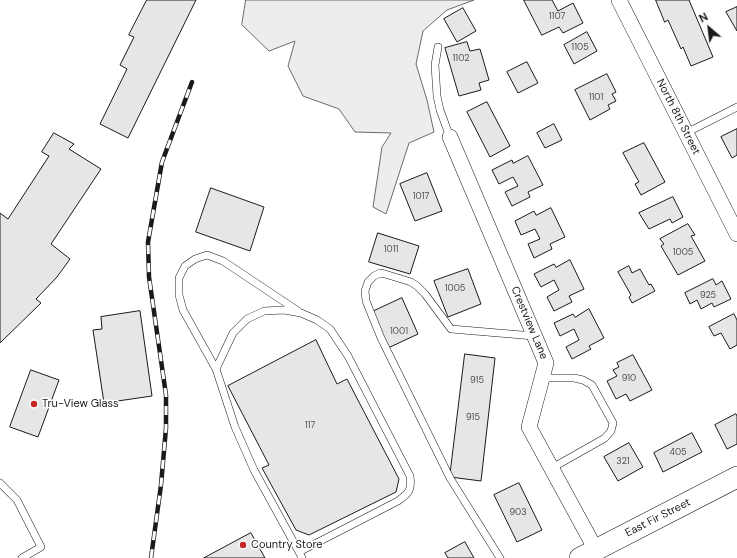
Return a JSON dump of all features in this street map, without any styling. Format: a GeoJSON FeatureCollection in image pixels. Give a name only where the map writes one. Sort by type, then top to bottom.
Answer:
{"type":"FeatureCollection","features":[{"type":"Feature","properties":{"kind":"street","name":"North 8th Street"},"geometry":{"type":"LineString","coordinates":[[619,0],[686,133],[735,225]]}},
{"type":"Feature","properties":{"kind":"street","name":"Crestview Lane"},"geometry":{"type":"LineString","coordinates":[[450,137],[546,363],[529,427],[552,468],[588,554]]}},
{"type":"Feature","properties":{"kind":"street","name":"East Fir Street"},"geometry":{"type":"LineString","coordinates":[[588,554],[737,477]]}},
{"type":"Feature","properties":{"kind":"lane"},"geometry":{"type":"LineString","coordinates":[[438,47],[435,65],[438,96],[440,110],[450,137]]}},
{"type":"Feature","properties":{"kind":"lane"},"geometry":{"type":"LineString","coordinates":[[686,133],[737,107]]}},
{"type":"Feature","properties":{"kind":"lane"},"geometry":{"type":"LineString","coordinates":[[207,255],[223,261],[301,313],[317,320],[330,329],[348,356],[410,476],[411,486],[407,495],[398,502],[300,555],[254,470],[235,427],[216,370],[183,310],[179,295],[179,278],[185,266],[195,259],[207,255]]}},
{"type":"Feature","properties":{"kind":"lane"},"geometry":{"type":"LineString","coordinates":[[500,558],[450,478],[381,338],[366,301],[365,291],[368,282],[374,276],[380,273],[386,274],[411,282],[417,286],[425,294],[451,329],[534,336]]}},
{"type":"Feature","properties":{"kind":"lane"},"geometry":{"type":"LineString","coordinates":[[216,370],[233,333],[247,319],[264,311],[284,310],[301,313]]}},
{"type":"Feature","properties":{"kind":"lane"},"geometry":{"type":"LineString","coordinates":[[542,378],[574,378],[583,380],[592,385],[613,423],[611,431],[604,438],[552,468]]}},
{"type":"Feature","properties":{"kind":"lane"},"geometry":{"type":"LineString","coordinates":[[0,483],[17,500],[41,547],[22,558]]}},
{"type":"Feature","properties":{"kind":"shaded area"},"geometry":{"type":"Polygon","coordinates":[[[246,0],[474,0],[447,10],[423,31],[416,64],[427,100],[434,132],[409,143],[386,214],[373,207],[382,147],[391,133],[355,132],[339,109],[303,96],[288,66],[295,41],[269,51],[242,25],[246,0]]]}},
{"type":"Feature","properties":{"kind":"building"},"geometry":{"type":"Polygon","coordinates":[[[147,0],[196,0],[128,138],[100,124],[127,69],[120,65],[134,37],[129,35],[147,0]]]}},
{"type":"Feature","properties":{"kind":"building"},"geometry":{"type":"Polygon","coordinates":[[[524,0],[552,0],[558,11],[573,3],[583,23],[563,33],[559,27],[542,35],[524,0]]]}},
{"type":"Feature","properties":{"kind":"building"},"geometry":{"type":"Polygon","coordinates":[[[656,0],[689,0],[713,57],[691,66],[683,47],[681,49],[668,20],[665,22],[656,0]]]}},
{"type":"Feature","properties":{"kind":"building"},"geometry":{"type":"Polygon","coordinates":[[[737,7],[737,31],[726,12],[737,7]]]}},
{"type":"Feature","properties":{"kind":"building"},"geometry":{"type":"Polygon","coordinates":[[[463,8],[476,31],[457,42],[444,19],[463,8]]]}},
{"type":"Feature","properties":{"kind":"building"},"geometry":{"type":"Polygon","coordinates":[[[587,32],[597,51],[574,64],[564,45],[587,32]]]}},
{"type":"Feature","properties":{"kind":"building"},"geometry":{"type":"Polygon","coordinates":[[[467,42],[470,51],[480,49],[489,80],[479,83],[481,90],[459,96],[445,48],[467,42]]]}},
{"type":"Feature","properties":{"kind":"building"},"geometry":{"type":"Polygon","coordinates":[[[527,62],[538,83],[518,93],[507,72],[527,62]]]}},
{"type":"Feature","properties":{"kind":"building"},"geometry":{"type":"Polygon","coordinates":[[[607,74],[616,92],[612,94],[616,101],[608,105],[610,109],[590,120],[575,90],[607,74]]]}},
{"type":"Feature","properties":{"kind":"building"},"geometry":{"type":"Polygon","coordinates":[[[487,102],[510,146],[490,157],[467,112],[487,102]]]}},
{"type":"Feature","properties":{"kind":"building"},"geometry":{"type":"Polygon","coordinates":[[[554,124],[562,140],[545,148],[537,133],[554,124]]]}},
{"type":"Feature","properties":{"kind":"building"},"geometry":{"type":"Polygon","coordinates":[[[737,129],[737,155],[732,158],[721,137],[737,129]]]}},
{"type":"Feature","properties":{"kind":"building"},"geometry":{"type":"Polygon","coordinates":[[[54,133],[74,144],[69,149],[101,169],[51,244],[70,259],[57,277],[36,299],[41,303],[0,343],[0,213],[8,219],[49,156],[42,152],[54,133]]]}},
{"type":"Feature","properties":{"kind":"building"},"geometry":{"type":"Polygon","coordinates":[[[644,143],[665,182],[641,195],[635,184],[639,182],[623,153],[644,143]]]}},
{"type":"Feature","properties":{"kind":"building"},"geometry":{"type":"Polygon","coordinates":[[[528,156],[543,185],[528,192],[530,197],[512,206],[505,192],[518,186],[513,177],[499,184],[492,170],[512,160],[513,163],[528,156]]]}},
{"type":"Feature","properties":{"kind":"building"},"geometry":{"type":"Polygon","coordinates":[[[427,173],[442,211],[415,221],[400,184],[427,173]]]}},
{"type":"Feature","properties":{"kind":"building"},"geometry":{"type":"Polygon","coordinates":[[[211,188],[264,207],[250,251],[196,232],[211,188]]]}},
{"type":"Feature","properties":{"kind":"building"},"geometry":{"type":"Polygon","coordinates":[[[673,197],[683,217],[672,223],[670,219],[649,229],[639,213],[673,197]]]}},
{"type":"Feature","properties":{"kind":"building"},"geometry":{"type":"Polygon","coordinates":[[[551,208],[565,237],[550,244],[552,249],[534,258],[528,244],[540,239],[535,229],[521,235],[515,221],[534,211],[536,215],[551,208]]]}},
{"type":"Feature","properties":{"kind":"building"},"geometry":{"type":"Polygon","coordinates":[[[688,224],[695,235],[691,236],[705,261],[678,275],[661,246],[664,244],[660,239],[688,224]]]}},
{"type":"Feature","properties":{"kind":"building"},"geometry":{"type":"Polygon","coordinates":[[[378,233],[419,246],[410,274],[369,262],[378,233]]]}},
{"type":"Feature","properties":{"kind":"building"},"geometry":{"type":"Polygon","coordinates":[[[570,260],[584,289],[569,296],[572,302],[554,311],[547,297],[559,290],[554,280],[541,287],[534,274],[554,264],[556,267],[570,260]]]}},
{"type":"Feature","properties":{"kind":"building"},"geometry":{"type":"Polygon","coordinates":[[[629,266],[632,273],[640,269],[649,285],[651,284],[655,291],[632,303],[629,297],[631,295],[618,272],[629,266]]]}},
{"type":"Feature","properties":{"kind":"building"},"geometry":{"type":"Polygon","coordinates":[[[468,269],[481,304],[448,317],[434,281],[468,269]]]}},
{"type":"Feature","properties":{"kind":"building"},"geometry":{"type":"Polygon","coordinates":[[[713,279],[716,285],[722,281],[731,299],[714,307],[712,303],[701,309],[697,300],[690,304],[685,293],[713,279]]]}},
{"type":"Feature","properties":{"kind":"building"},"geometry":{"type":"Polygon","coordinates":[[[402,298],[418,334],[388,348],[372,312],[402,298]]]}},
{"type":"Feature","properties":{"kind":"building"},"geometry":{"type":"Polygon","coordinates":[[[589,309],[604,338],[589,346],[591,349],[572,359],[566,347],[579,340],[574,329],[560,336],[554,323],[573,314],[575,317],[589,309]]]}},
{"type":"Feature","properties":{"kind":"building"},"geometry":{"type":"Polygon","coordinates":[[[140,311],[152,396],[104,403],[93,330],[102,329],[101,317],[140,311]]]}},
{"type":"Feature","properties":{"kind":"building"},"geometry":{"type":"Polygon","coordinates":[[[734,314],[737,320],[737,345],[730,349],[721,333],[714,336],[709,327],[734,314]]]}},
{"type":"Feature","properties":{"kind":"building"},"geometry":{"type":"Polygon","coordinates":[[[316,340],[337,384],[347,379],[399,479],[396,492],[309,535],[296,530],[262,468],[269,465],[228,386],[316,340]]]}},
{"type":"Feature","properties":{"kind":"building"},"geometry":{"type":"Polygon","coordinates":[[[465,354],[495,358],[481,481],[450,477],[465,354]]]}},
{"type":"Feature","properties":{"kind":"building"},"geometry":{"type":"Polygon","coordinates":[[[633,355],[652,390],[630,401],[626,394],[616,399],[607,381],[617,376],[613,370],[619,367],[617,363],[633,355]]]}},
{"type":"Feature","properties":{"kind":"building","name":"Tru-View Glass"},"geometry":{"type":"Polygon","coordinates":[[[31,370],[59,380],[38,437],[10,427],[31,370]]]}},
{"type":"Feature","properties":{"kind":"building"},"geometry":{"type":"Polygon","coordinates":[[[736,414],[737,444],[727,449],[715,425],[736,414]]]}},
{"type":"Feature","properties":{"kind":"building"},"geometry":{"type":"Polygon","coordinates":[[[692,433],[702,452],[663,472],[654,453],[692,433]]]}},
{"type":"Feature","properties":{"kind":"building"},"geometry":{"type":"Polygon","coordinates":[[[629,443],[643,467],[618,481],[604,457],[629,443]]]}},
{"type":"Feature","properties":{"kind":"building"},"geometry":{"type":"Polygon","coordinates":[[[519,483],[542,530],[517,542],[494,495],[519,483]]]}},
{"type":"Feature","properties":{"kind":"building","name":"Country Store"},"geometry":{"type":"Polygon","coordinates":[[[251,533],[265,558],[204,558],[251,533]]]}},
{"type":"Feature","properties":{"kind":"building"},"geometry":{"type":"Polygon","coordinates":[[[465,542],[474,558],[448,558],[445,553],[465,542]]]}},
{"type":"Feature","properties":{"kind":"railway"},"geometry":{"type":"LineString","coordinates":[[151,558],[161,485],[166,428],[166,395],[149,277],[148,242],[162,162],[192,82]]}},
{"type":"Feature","properties":{"kind":"place","name":"Tru-View Glass"},"geometry":{"type":"Point","coordinates":[34,404]}},
{"type":"Feature","properties":{"kind":"place","name":"Country Store"},"geometry":{"type":"Point","coordinates":[243,545]}}]}
